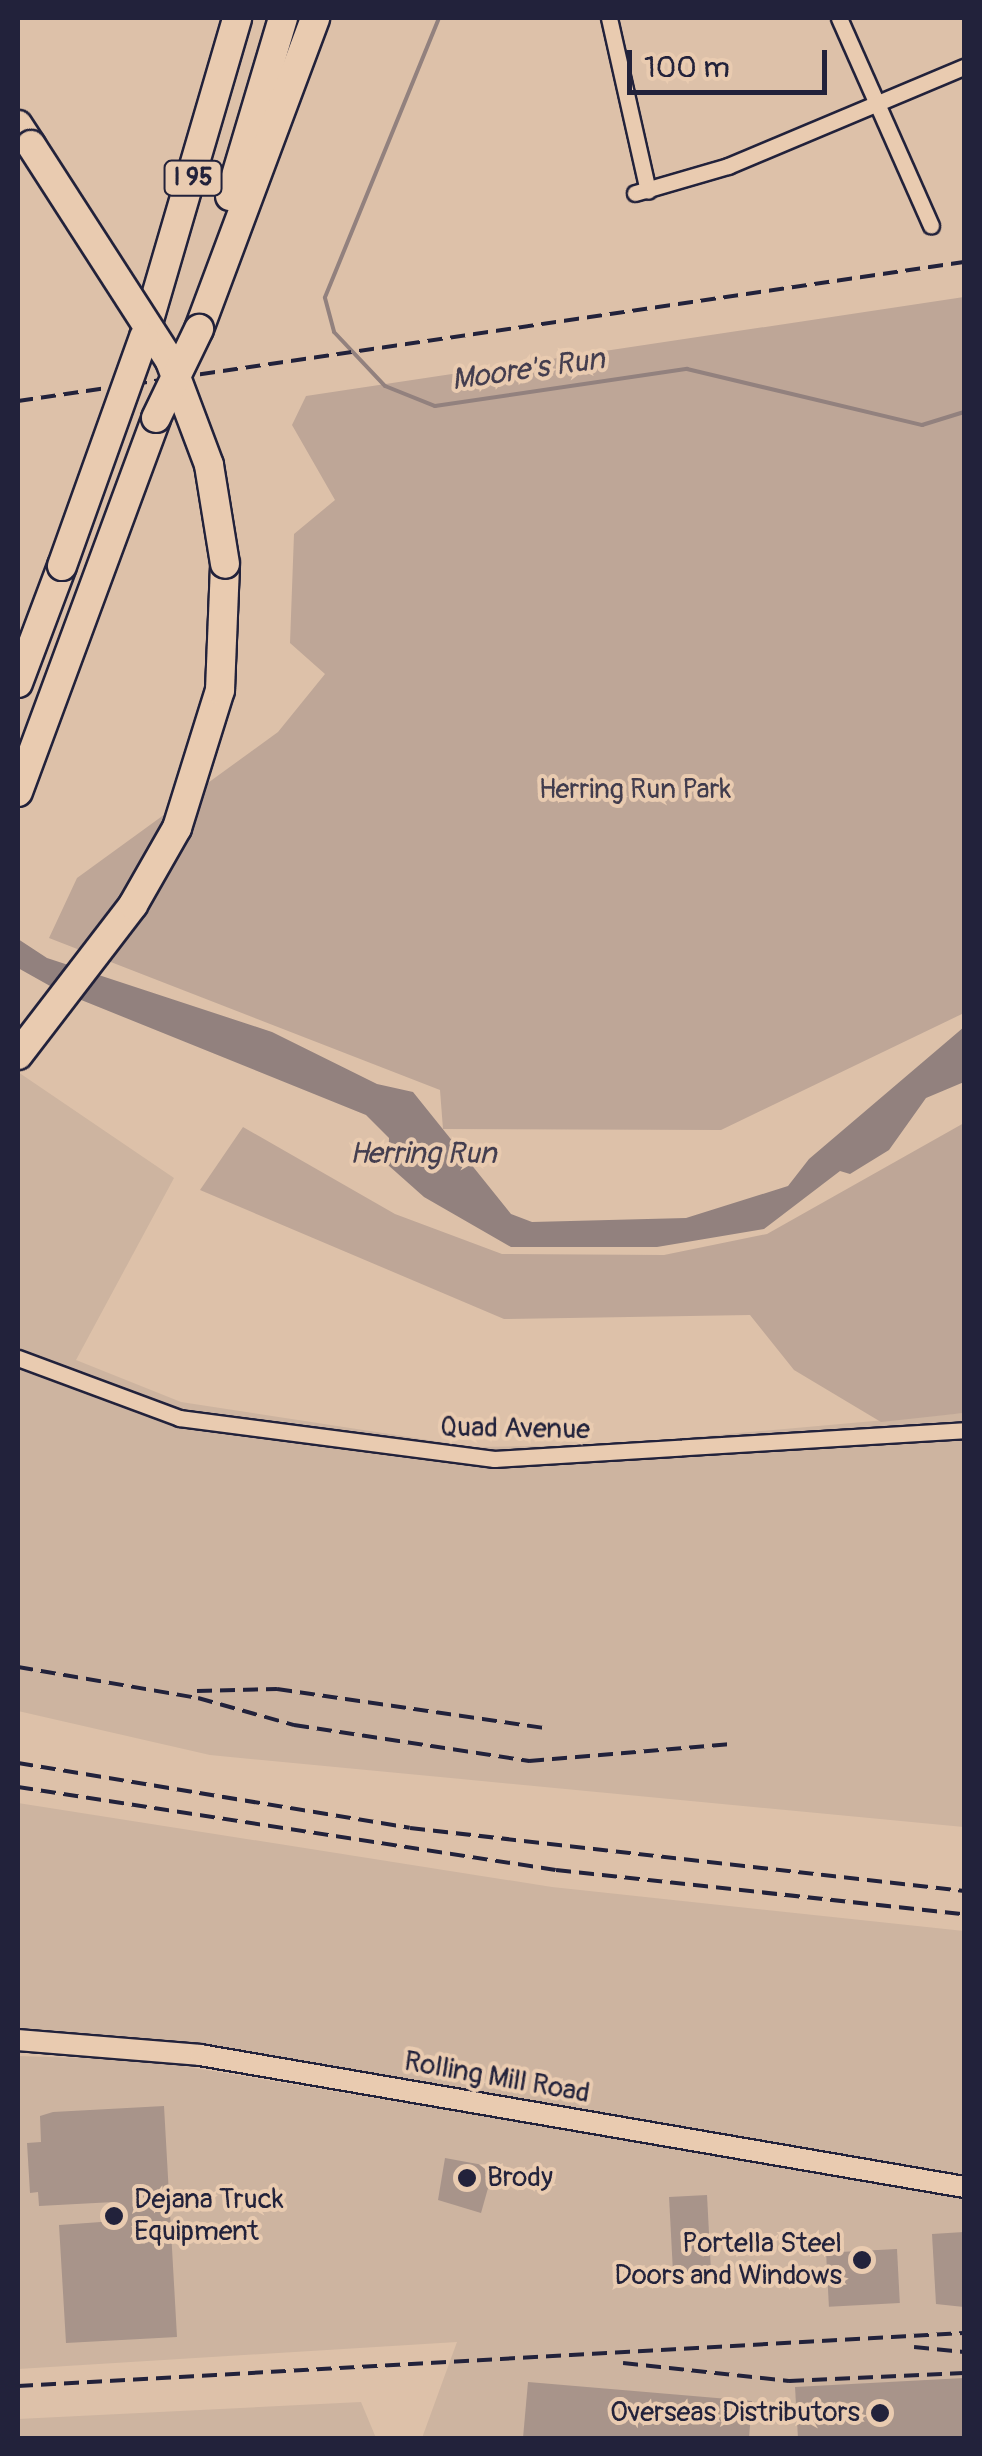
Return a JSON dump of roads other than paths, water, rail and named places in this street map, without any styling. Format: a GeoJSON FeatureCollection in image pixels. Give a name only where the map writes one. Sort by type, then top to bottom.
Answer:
{"type":"FeatureCollection","features":[{"type":"Feature","properties":{"kind":"highway","name":"I 95"},"geometry":{"type":"LineString","coordinates":[[18,683],[144,338],[237,18]]}},
{"type":"Feature","properties":{"kind":"highway","name":"I 95"},"geometry":{"type":"LineString","coordinates":[[193,330],[283,18]]}},
{"type":"Feature","properties":{"kind":"highway"},"geometry":{"type":"LineString","coordinates":[[18,792],[156,418],[314,18]]}},
{"type":"Feature","properties":{"kind":"highway"},"geometry":{"type":"LineString","coordinates":[[18,1055],[133,905],[178,828],[209,739],[226,642],[225,564],[209,464],[170,361],[24,135]]}},
{"type":"Feature","properties":{"kind":"street"},"geometry":{"type":"LineString","coordinates":[[610,18],[642,192],[964,67]]}},
{"type":"Feature","properties":{"kind":"street"},"geometry":{"type":"LineString","coordinates":[[839,18],[931,226]]}},
{"type":"Feature","properties":{"kind":"street","name":"Quad Avenue"},"geometry":{"type":"LineString","coordinates":[[18,1358],[178,1418],[494,1460],[964,1430]]}},
{"type":"Feature","properties":{"kind":"street","name":"Rolling Mill Road"},"geometry":{"type":"LineString","coordinates":[[18,2040],[200,2055],[964,2187]]}},
{"type":"Feature","properties":{"kind":"water","name":"Herring Run"},"geometry":{"type":"Polygon","coordinates":[[[18,939],[47,958],[272,1032],[377,1084],[413,1092],[511,1214],[532,1222],[686,1218],[788,1186],[809,1159],[964,1027],[964,1082],[926,1098],[889,1150],[850,1174],[840,1171],[764,1229],[657,1247],[511,1247],[424,1197],[388,1165],[389,1138],[366,1115],[59,991],[18,968],[18,939]]]}},
{"type":"Feature","properties":{"kind":"waterway","name":"Moore's Run"},"geometry":{"type":"LineString","coordinates":[[439,18],[325,298],[334,332],[385,386],[435,406],[687,369],[922,425],[964,412]]}},
{"type":"Feature","properties":{"kind":"railway"},"geometry":{"type":"LineString","coordinates":[[18,401],[964,262]]}},
{"type":"Feature","properties":{"kind":"railway"},"geometry":{"type":"LineString","coordinates":[[18,1667],[198,1698],[294,1725],[529,1761],[731,1744]]}},
{"type":"Feature","properties":{"kind":"railway"},"geometry":{"type":"LineString","coordinates":[[197,1691],[277,1689],[545,1728]]}},
{"type":"Feature","properties":{"kind":"railway"},"geometry":{"type":"LineString","coordinates":[[18,1763],[410,1828],[964,1891]]}},
{"type":"Feature","properties":{"kind":"railway"},"geometry":{"type":"LineString","coordinates":[[18,1787],[556,1870],[964,1914]]}},
{"type":"Feature","properties":{"kind":"railway"},"geometry":{"type":"LineString","coordinates":[[18,2386],[964,2333]]}},
{"type":"Feature","properties":{"kind":"railway"},"geometry":{"type":"LineString","coordinates":[[914,2347],[964,2352]]}},
{"type":"Feature","properties":{"kind":"railway"},"geometry":{"type":"LineString","coordinates":[[623,2363],[789,2381],[964,2373]]}},
{"type":"Feature","properties":{"kind":"place","name":"Brody"},"geometry":{"type":"Point","coordinates":[467,2178]}},
{"type":"Feature","properties":{"kind":"place","name":"Dejana Truck Equipment"},"geometry":{"type":"Point","coordinates":[114,2216]}},
{"type":"Feature","properties":{"kind":"place","name":"Portella Steel Doors and Windows"},"geometry":{"type":"Point","coordinates":[862,2260]}},
{"type":"Feature","properties":{"kind":"place","name":"Overseas Distributors"},"geometry":{"type":"Point","coordinates":[880,2413]}},
{"type":"Feature","properties":{"kind":"park label","name":"Herring Run Park"},"geometry":{"type":"Point","coordinates":[635,790]}}]}
